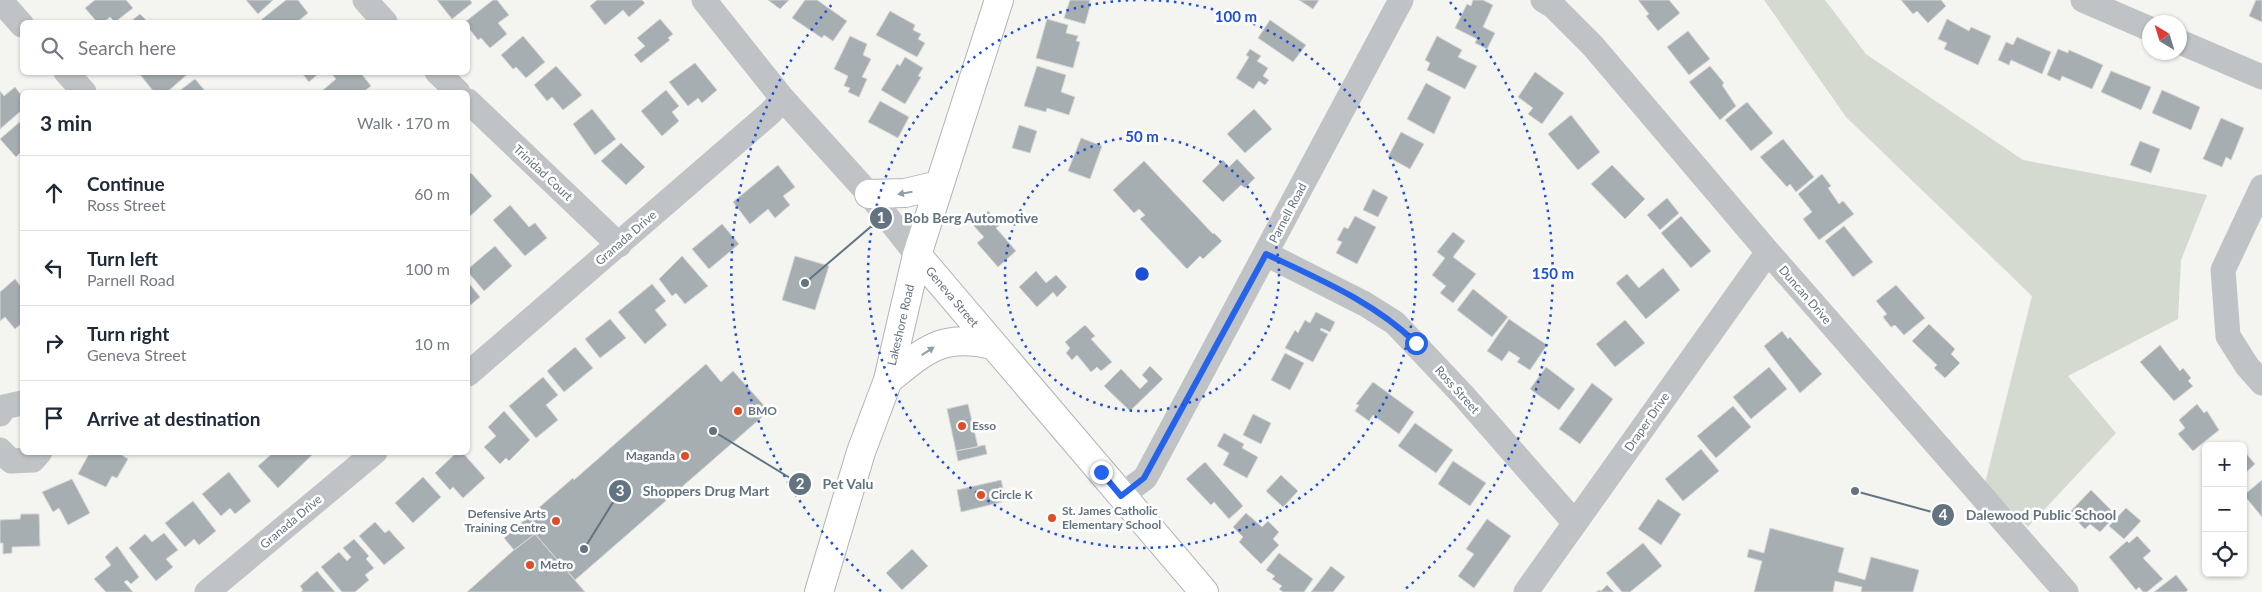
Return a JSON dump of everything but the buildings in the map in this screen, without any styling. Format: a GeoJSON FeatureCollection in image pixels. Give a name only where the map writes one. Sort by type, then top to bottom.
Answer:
{"type":"FeatureCollection","features":[{"type":"Feature","properties":{"kind":"main road","name":"Lakeshore Road"},"geometry":{"type":"LineString","coordinates":[[819,592],[861,452],[888,380],[917,255],[999,0]]}},
{"type":"Feature","properties":{"kind":"main road"},"geometry":{"type":"LineString","coordinates":[[869,194],[905,193],[939,185]]}},
{"type":"Feature","properties":{"kind":"main road","name":"Geneva Street"},"geometry":{"type":"LineString","coordinates":[[917,255],[1204,592]]}},
{"type":"Feature","properties":{"kind":"main road"},"geometry":{"type":"LineString","coordinates":[[888,380],[933,346],[952,340],[972,340],[993,345]]}},
{"type":"Feature","properties":{"kind":"street"},"geometry":{"type":"LineString","coordinates":[[0,0],[20,22]]}},
{"type":"Feature","properties":{"kind":"street"},"geometry":{"type":"LineString","coordinates":[[365,0],[383,20]]}},
{"type":"Feature","properties":{"kind":"street","name":"Geneva Street"},"geometry":{"type":"LineString","coordinates":[[704,0],[783,99],[869,194],[917,255]]}},
{"type":"Feature","properties":{"kind":"street","name":"Parnell Road"},"geometry":{"type":"LineString","coordinates":[[1121,496],[1144,478],[1149,471],[1401,0]]}},
{"type":"Feature","properties":{"kind":"street","name":"Duncan Drive"},"geometry":{"type":"LineString","coordinates":[[1543,0],[1553,6],[1594,46],[1768,252],[2066,592]]}},
{"type":"Feature","properties":{"kind":"street"},"geometry":{"type":"LineString","coordinates":[[2083,0],[2142,26]]}},
{"type":"Feature","properties":{"kind":"street"},"geometry":{"type":"LineString","coordinates":[[2187,45],[2262,77]]}},
{"type":"Feature","properties":{"kind":"street"},"geometry":{"type":"LineString","coordinates":[[69,75],[82,90]]}},
{"type":"Feature","properties":{"kind":"street"},"geometry":{"type":"LineString","coordinates":[[440,75],[456,90]]}},
{"type":"Feature","properties":{"kind":"street","name":"Granada Drive"},"geometry":{"type":"LineString","coordinates":[[470,372],[619,245],[770,113],[783,99]]}},
{"type":"Feature","properties":{"kind":"street","name":"Trinidad Court"},"geometry":{"type":"LineString","coordinates":[[470,103],[619,245]]}},
{"type":"Feature","properties":{"kind":"street"},"geometry":{"type":"LineString","coordinates":[[2262,187],[2224,270],[2228,336],[2247,366],[2262,383]]}},
{"type":"Feature","properties":{"kind":"street","name":"Draper Drive"},"geometry":{"type":"LineString","coordinates":[[1526,592],[1768,252]]}},
{"type":"Feature","properties":{"kind":"street","name":"Ross Street"},"geometry":{"type":"LineString","coordinates":[[1266,254],[1365,304],[1395,323],[1462,394],[1576,523]]}},
{"type":"Feature","properties":{"kind":"street"},"geometry":{"type":"LineString","coordinates":[[0,450],[11,461],[33,460],[37,455]]}},
{"type":"Feature","properties":{"kind":"street","name":"Granada Drive"},"geometry":{"type":"LineString","coordinates":[[207,592],[371,455]]}},
{"type":"Feature","properties":{"kind":"shaded area"},"geometry":{"type":"Polygon","coordinates":[[[1764,0],[1825,0],[1866,54],[2023,160],[2207,195],[2181,260],[2178,319],[2068,376],[2116,433],[2028,527],[1985,483],[2032,296],[1846,117],[1764,0]]]}},
{"type":"Feature","properties":{"kind":"place","name":"Bob Berg Automotive"},"geometry":{"type":"Point","coordinates":[805,283]}},
{"type":"Feature","properties":{"kind":"place","name":"BMO"},"geometry":{"type":"Point","coordinates":[738,411]}},
{"type":"Feature","properties":{"kind":"place","name":"Esso"},"geometry":{"type":"Point","coordinates":[962,426]}},
{"type":"Feature","properties":{"kind":"place","name":"Pet Valu"},"geometry":{"type":"Point","coordinates":[713,431]}},
{"type":"Feature","properties":{"kind":"place","name":"Maganda"},"geometry":{"type":"Point","coordinates":[685,456]}},
{"type":"Feature","properties":{"kind":"place","name":"Dalewood Public School"},"geometry":{"type":"Point","coordinates":[1855,491]}},
{"type":"Feature","properties":{"kind":"place","name":"Circle K"},"geometry":{"type":"Point","coordinates":[981,495]}},
{"type":"Feature","properties":{"kind":"place","name":"St. James Catholic Elementary School"},"geometry":{"type":"Point","coordinates":[1052,518]}},
{"type":"Feature","properties":{"kind":"place","name":"Defensive Arts Training Centre"},"geometry":{"type":"Point","coordinates":[556,521]}},
{"type":"Feature","properties":{"kind":"place","name":"Shoppers Drug Mart"},"geometry":{"type":"Point","coordinates":[584,549]}},
{"type":"Feature","properties":{"kind":"place","name":"Metro"},"geometry":{"type":"Point","coordinates":[530,565]}},
{"type":"Feature","properties":{"kind":"route"},"geometry":{"type":"LineString","coordinates":[[1101,472],[1121,496],[1144,478],[1266,254],[1309,274],[1365,304],[1395,323],[1416,343]]}}]}
